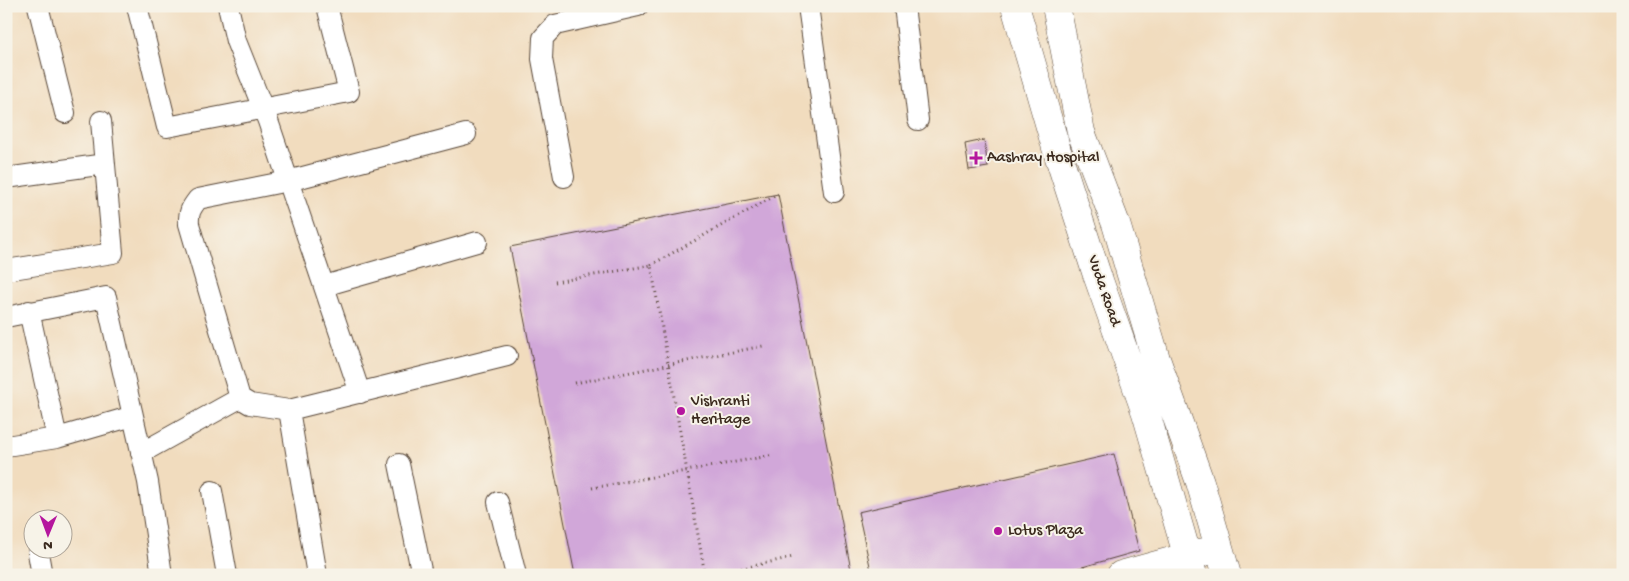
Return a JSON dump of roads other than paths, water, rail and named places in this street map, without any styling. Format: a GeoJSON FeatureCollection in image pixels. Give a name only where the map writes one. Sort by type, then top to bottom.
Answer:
{"type":"FeatureCollection","features":[{"type":"Feature","properties":{"kind":"street"},"geometry":{"type":"LineString","coordinates":[[38,6],[66,113]]}},
{"type":"Feature","properties":{"kind":"street"},"geometry":{"type":"LineString","coordinates":[[138,6],[167,127],[349,92],[327,6]]}},
{"type":"Feature","properties":{"kind":"street"},"geometry":{"type":"LineString","coordinates":[[228,6],[236,41],[263,109],[360,393]]}},
{"type":"Feature","properties":{"kind":"street"},"geometry":{"type":"LineString","coordinates":[[564,177],[542,59],[543,38],[556,25],[638,6]]}},
{"type":"Feature","properties":{"kind":"street"},"geometry":{"type":"LineString","coordinates":[[808,6],[834,192]]}},
{"type":"Feature","properties":{"kind":"street"},"geometry":{"type":"LineString","coordinates":[[904,6],[918,120]]}},
{"type":"Feature","properties":{"kind":"street","name":"Vuda Road"},"geometry":{"type":"LineString","coordinates":[[1015,6],[1057,152],[1096,272],[1146,413],[1190,566]]}},
{"type":"Feature","properties":{"kind":"street","name":"Vuda Road"},"geometry":{"type":"LineString","coordinates":[[1056,6],[1081,132],[1116,224],[1156,359],[1200,482],[1227,575]]}},
{"type":"Feature","properties":{"kind":"street"},"geometry":{"type":"LineString","coordinates":[[6,270],[113,253],[101,121]]}},
{"type":"Feature","properties":{"kind":"street"},"geometry":{"type":"LineString","coordinates":[[466,134],[288,181],[198,199],[188,214],[189,224],[240,398],[250,404],[289,410],[507,356]]}},
{"type":"Feature","properties":{"kind":"street"},"geometry":{"type":"LineString","coordinates":[[6,178],[105,164]]}},
{"type":"Feature","properties":{"kind":"street"},"geometry":{"type":"LineString","coordinates":[[324,286],[477,242]]}},
{"type":"Feature","properties":{"kind":"street"},"geometry":{"type":"LineString","coordinates":[[6,317],[29,311],[106,298],[148,482],[162,575]]}},
{"type":"Feature","properties":{"kind":"street"},"geometry":{"type":"LineString","coordinates":[[29,311],[56,438]]}},
{"type":"Feature","properties":{"kind":"street"},"geometry":{"type":"LineString","coordinates":[[141,453],[240,398]]}},
{"type":"Feature","properties":{"kind":"street"},"geometry":{"type":"LineString","coordinates":[[289,410],[317,575]]}},
{"type":"Feature","properties":{"kind":"street"},"geometry":{"type":"LineString","coordinates":[[6,446],[56,438],[133,416]]}},
{"type":"Feature","properties":{"kind":"street"},"geometry":{"type":"LineString","coordinates":[[399,464],[422,575]]}},
{"type":"Feature","properties":{"kind":"street"},"geometry":{"type":"LineString","coordinates":[[212,491],[227,575]]}},
{"type":"Feature","properties":{"kind":"street"},"geometry":{"type":"LineString","coordinates":[[498,502],[516,575]]}},
{"type":"Feature","properties":{"kind":"street"},"geometry":{"type":"LineString","coordinates":[[1121,575],[1190,566],[1219,547]]}},
{"type":"Feature","properties":{"kind":"street"},"geometry":{"type":"LineString","coordinates":[[39,558],[42,575]]}},
{"type":"Feature","properties":{"kind":"place","name":"Aashray Hospital"},"geometry":{"type":"Point","coordinates":[976,158]}},
{"type":"Feature","properties":{"kind":"place","name":"Vishranti Heritage"},"geometry":{"type":"Point","coordinates":[681,411]}},
{"type":"Feature","properties":{"kind":"place","name":"Lotus Plaza"},"geometry":{"type":"Point","coordinates":[998,531]}}]}
